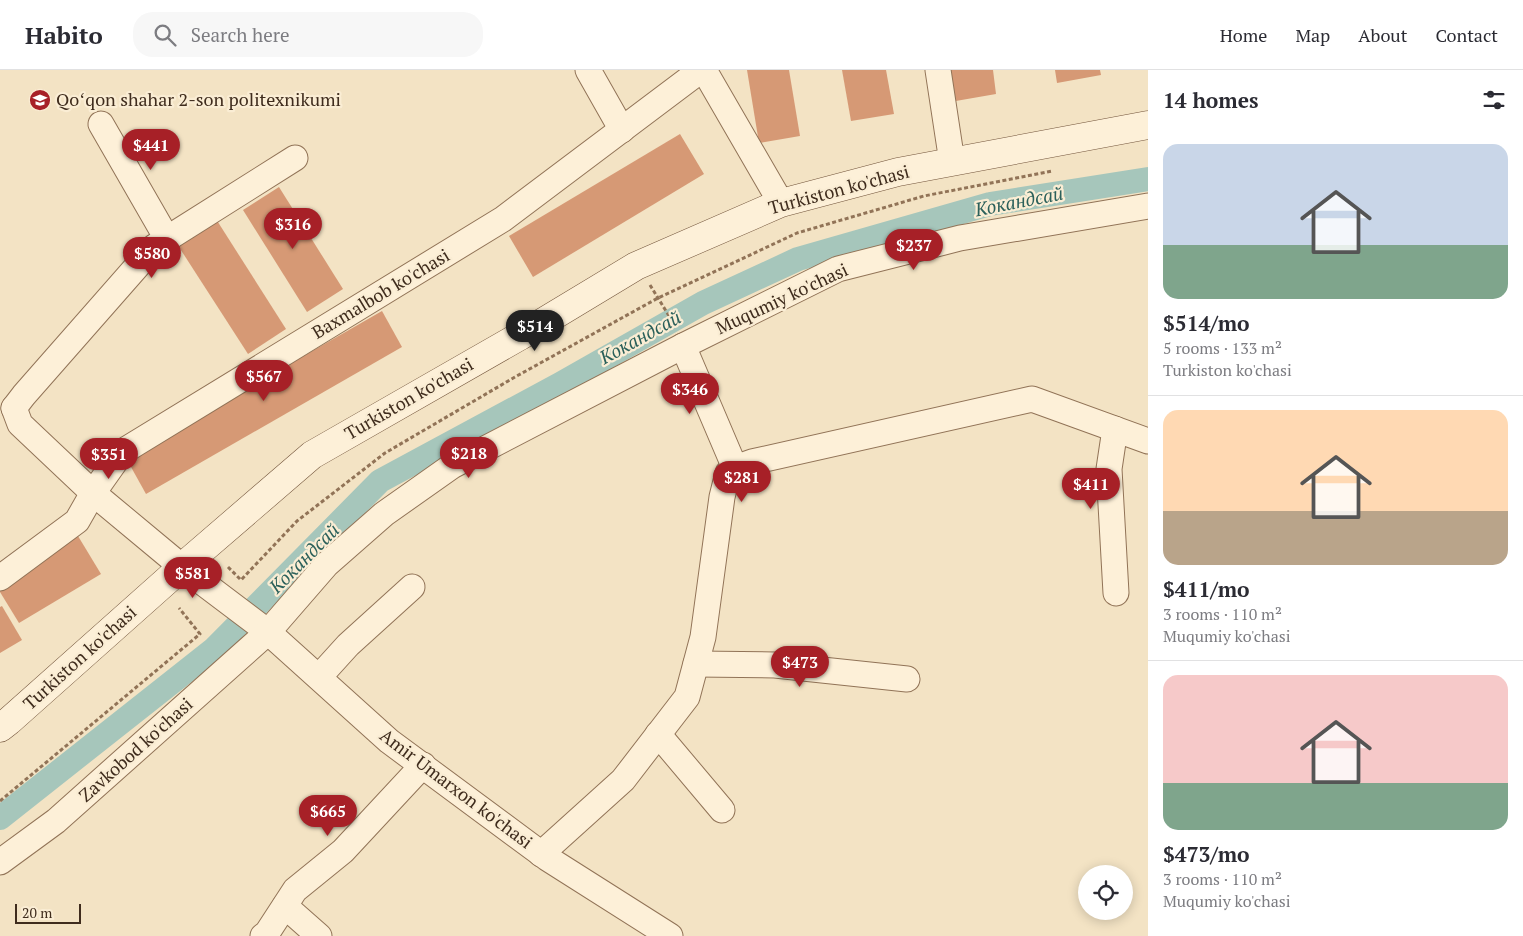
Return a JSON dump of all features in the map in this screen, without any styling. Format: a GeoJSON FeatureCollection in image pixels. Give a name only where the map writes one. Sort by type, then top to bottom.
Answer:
{"type":"FeatureCollection","features":[{"type":"Feature","properties":{"kind":"main road","name":"Turkiston ko'chasi"},"geometry":{"type":"LineString","coordinates":[[0,728],[312,454],[520,336],[636,266],[781,203],[898,172],[1148,125]]}},
{"type":"Feature","properties":{"kind":"street"},"geometry":{"type":"LineString","coordinates":[[588,70],[622,130]]}},
{"type":"Feature","properties":{"kind":"street"},"geometry":{"type":"LineString","coordinates":[[702,70],[781,203]]}},
{"type":"Feature","properties":{"kind":"street","name":"Baxmalbob ko'chasi"},"geometry":{"type":"LineString","coordinates":[[0,578],[77,521],[93,493],[122,452],[503,219],[702,70]]}},
{"type":"Feature","properties":{"kind":"street"},"geometry":{"type":"LineString","coordinates":[[938,70],[952,162]]}},
{"type":"Feature","properties":{"kind":"street"},"geometry":{"type":"LineString","coordinates":[[101,124],[166,238]]}},
{"type":"Feature","properties":{"kind":"street"},"geometry":{"type":"LineString","coordinates":[[182,567],[93,493],[20,424],[7,409],[24,395],[154,247],[295,158]]}},
{"type":"Feature","properties":{"kind":"street","name":"Muqumiy ko'chasi"},"geometry":{"type":"LineString","coordinates":[[263,627],[327,564],[384,514],[452,466],[679,337],[838,269],[960,238],[1148,206]]}},
{"type":"Feature","properties":{"kind":"street"},"geometry":{"type":"LineString","coordinates":[[679,337],[734,468]]}},
{"type":"Feature","properties":{"kind":"street"},"geometry":{"type":"LineString","coordinates":[[542,854],[623,780],[687,697],[703,637],[722,497],[728,473],[734,468],[761,460],[1032,399],[1148,441]]}},
{"type":"Feature","properties":{"kind":"street"},"geometry":{"type":"LineString","coordinates":[[1115,429],[1109,469],[1116,593]]}},
{"type":"Feature","properties":{"kind":"street","name":"Amir Umarxon ko'chasi"},"geometry":{"type":"LineString","coordinates":[[182,567],[263,627],[389,740],[423,766],[542,854],[670,936]]}},
{"type":"Feature","properties":{"kind":"street"},"geometry":{"type":"LineString","coordinates":[[319,677],[348,645],[412,587]]}},
{"type":"Feature","properties":{"kind":"street","name":"Zavkobod ko'chasi"},"geometry":{"type":"LineString","coordinates":[[0,862],[56,821],[263,627]]}},
{"type":"Feature","properties":{"kind":"street"},"geometry":{"type":"LineString","coordinates":[[696,664],[775,665],[907,679]]}},
{"type":"Feature","properties":{"kind":"street"},"geometry":{"type":"LineString","coordinates":[[658,734],[722,810]]}},
{"type":"Feature","properties":{"kind":"street"},"geometry":{"type":"LineString","coordinates":[[263,936],[295,890],[343,851],[423,766]]}},
{"type":"Feature","properties":{"kind":"street"},"geometry":{"type":"LineString","coordinates":[[285,906],[319,936]]}},
{"type":"Feature","properties":{"kind":"path"},"geometry":{"type":"LineString","coordinates":[[228,567],[241,580],[296,521],[385,453],[658,298],[796,233],[924,196],[1060,169]]}},
{"type":"Feature","properties":{"kind":"path"},"geometry":{"type":"LineString","coordinates":[[647,280],[679,337]]}},
{"type":"Feature","properties":{"kind":"path"},"geometry":{"type":"LineString","coordinates":[[0,801],[200,634],[179,608]]}},
{"type":"Feature","properties":{"kind":"building"},"geometry":{"type":"Polygon","coordinates":[[[747,70],[789,70],[800,136],[759,143],[747,70]]]}},
{"type":"Feature","properties":{"kind":"building"},"geometry":{"type":"Polygon","coordinates":[[[842,70],[886,70],[894,114],[851,121],[842,70]]]}},
{"type":"Feature","properties":{"kind":"building"},"geometry":{"type":"Polygon","coordinates":[[[945,70],[993,70],[996,94],[950,102],[945,70]]]}},
{"type":"Feature","properties":{"kind":"building"},"geometry":{"type":"Polygon","coordinates":[[[1055,70],[1100,70],[1101,75],[1057,83],[1055,70]]]}},
{"type":"Feature","properties":{"kind":"building"},"geometry":{"type":"Polygon","coordinates":[[[680,134],[704,174],[533,277],[509,236],[680,134]]]}},
{"type":"Feature","properties":{"kind":"building"},"geometry":{"type":"Polygon","coordinates":[[[279,187],[343,289],[307,312],[243,210],[279,187]]]}},
{"type":"Feature","properties":{"kind":"building"},"geometry":{"type":"Polygon","coordinates":[[[216,219],[286,329],[248,354],[177,244],[216,219]]]}},
{"type":"Feature","properties":{"kind":"building"},"geometry":{"type":"Polygon","coordinates":[[[382,311],[402,347],[146,494],[126,458],[382,311]]]}},
{"type":"Feature","properties":{"kind":"building"},"geometry":{"type":"Polygon","coordinates":[[[78,536],[101,574],[19,623],[0,592],[0,583],[78,536]]]}},
{"type":"Feature","properties":{"kind":"building"},"geometry":{"type":"Polygon","coordinates":[[[2,606],[22,640],[0,653],[0,607],[2,606]]]}},
{"type":"Feature","properties":{"kind":"waterway","name":"Кокандсай"},"geometry":{"type":"LineString","coordinates":[[0,818],[214,649],[380,481],[560,384],[703,303],[798,259],[990,204],[1148,179]]}},
{"type":"Feature","properties":{"kind":"place","name":"Qoʻqon shahar 2-son politexnikumi"},"geometry":{"type":"Point","coordinates":[40,100]}}]}
